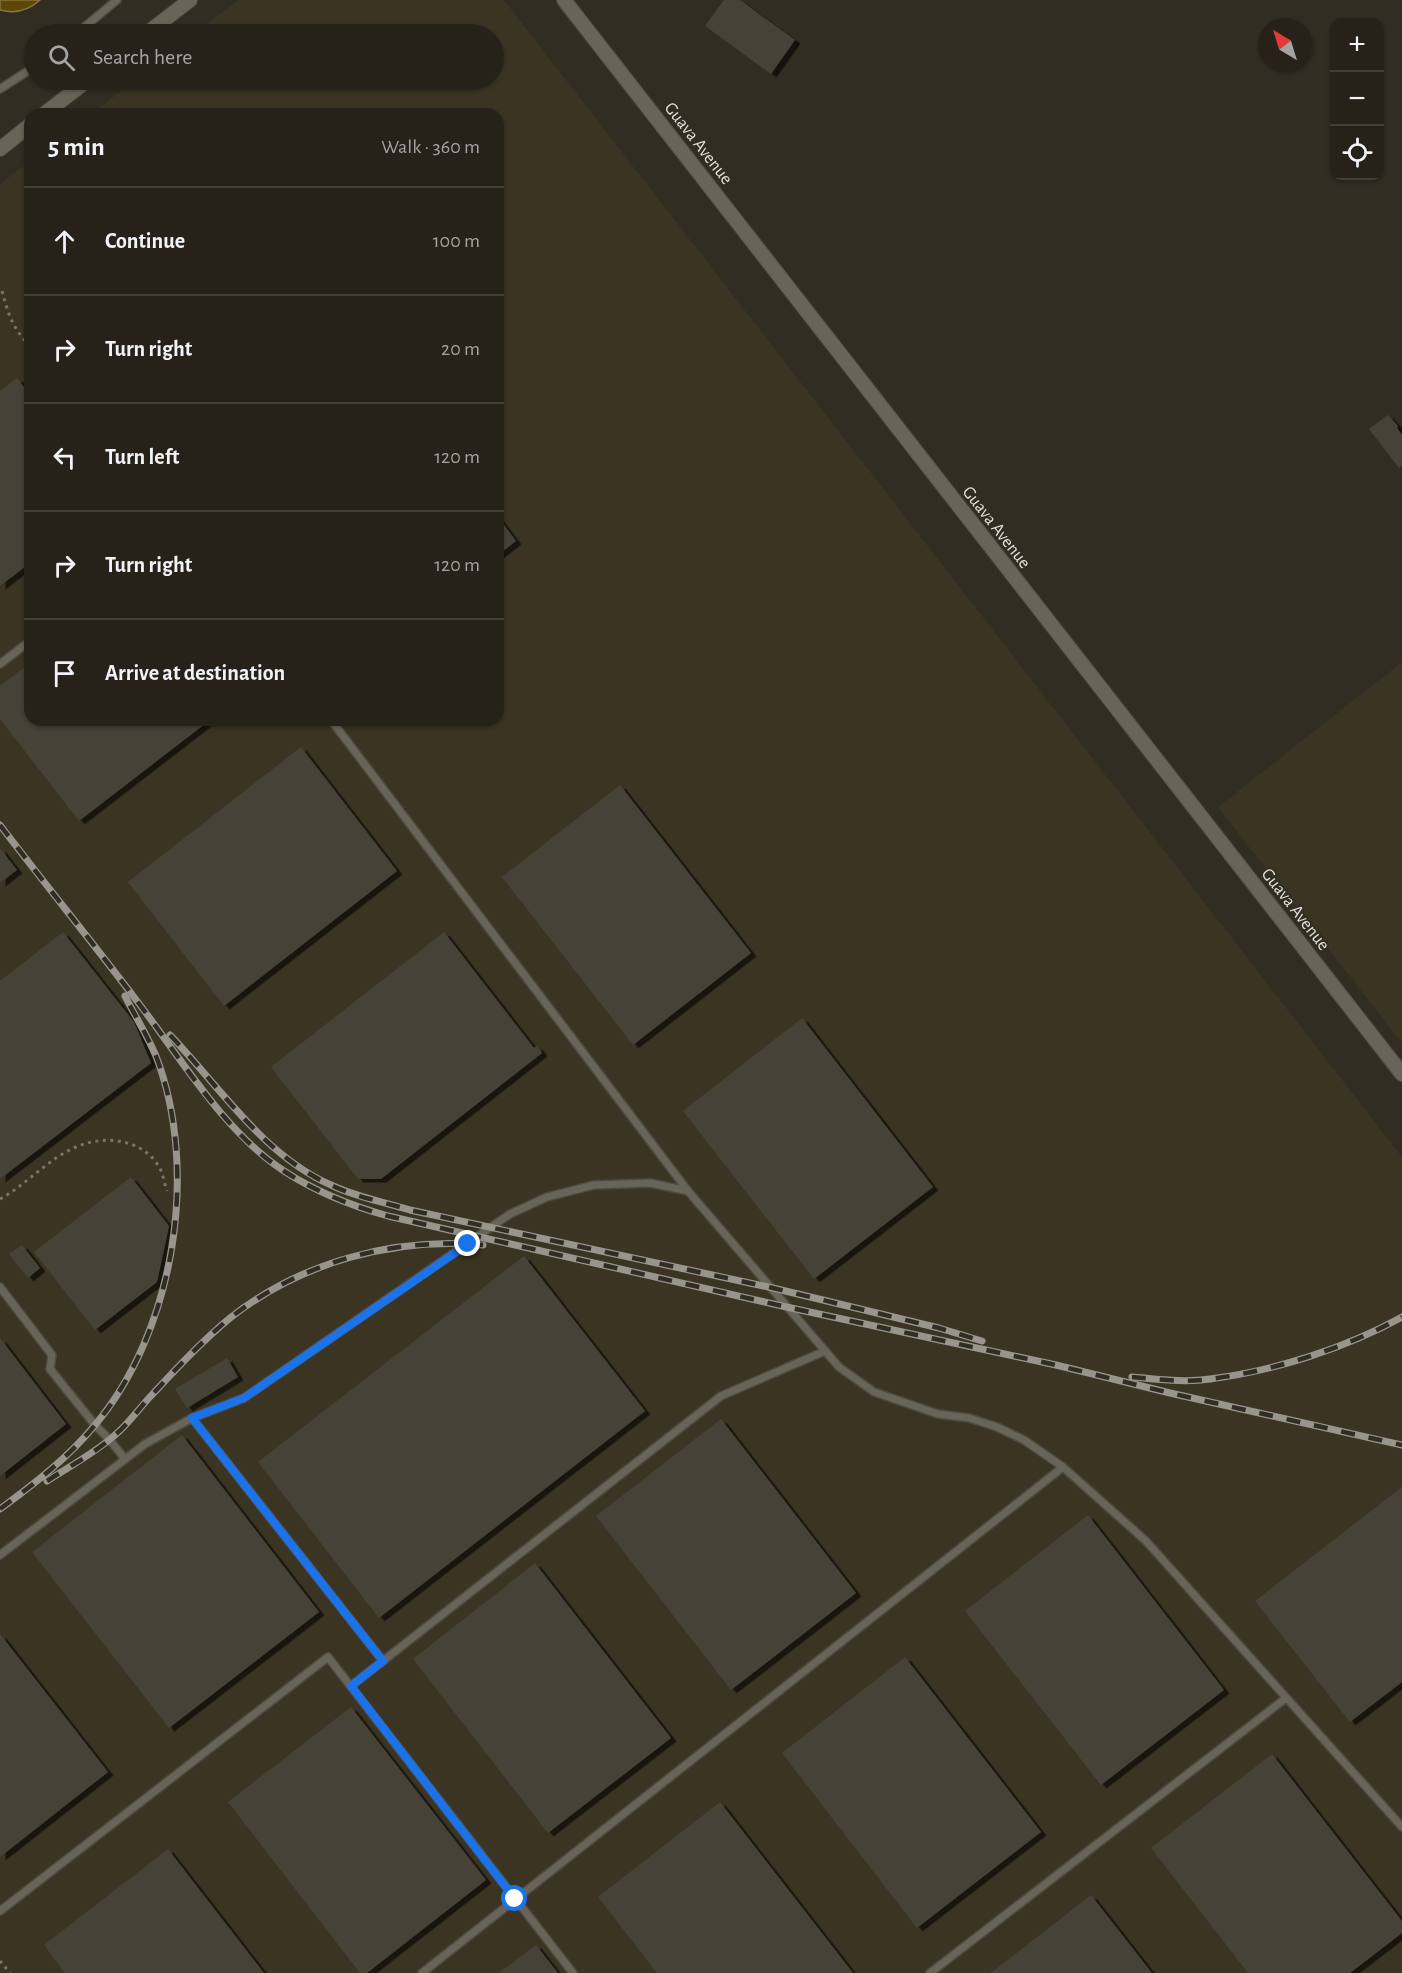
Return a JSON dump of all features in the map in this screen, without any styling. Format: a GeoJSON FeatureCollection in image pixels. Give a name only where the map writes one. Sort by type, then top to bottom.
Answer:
{"type":"FeatureCollection","features":[{"type":"Feature","properties":{"kind":"street"},"geometry":{"type":"LineString","coordinates":[[159,24],[190,0]]}},
{"type":"Feature","properties":{"kind":"street","name":"Guava Avenue"},"geometry":{"type":"LineString","coordinates":[[564,0],[1402,1074]]}},
{"type":"Feature","properties":{"kind":"street"},"geometry":{"type":"LineString","coordinates":[[52,108],[75,90]]}},
{"type":"Feature","properties":{"kind":"street"},"geometry":{"type":"LineString","coordinates":[[0,149],[24,130]]}},
{"type":"Feature","properties":{"kind":"lane"},"geometry":{"type":"LineString","coordinates":[[88,24],[117,0]]}},
{"type":"Feature","properties":{"kind":"lane"},"geometry":{"type":"LineString","coordinates":[[0,89],[24,73]]}},
{"type":"Feature","properties":{"kind":"lane"},"geometry":{"type":"LineString","coordinates":[[0,664],[24,646]]}},
{"type":"Feature","properties":{"kind":"lane"},"geometry":{"type":"LineString","coordinates":[[336,726],[688,1191],[839,1367],[874,1392],[938,1414],[969,1418],[997,1427],[1024,1440],[1064,1467],[1146,1541],[1402,1827]]}},
{"type":"Feature","properties":{"kind":"lane"},"geometry":{"type":"LineString","coordinates":[[0,1555],[145,1444],[192,1418],[244,1398],[510,1214],[547,1197],[594,1185],[650,1184],[688,1191]]}},
{"type":"Feature","properties":{"kind":"lane"},"geometry":{"type":"LineString","coordinates":[[0,1287],[52,1355],[51,1369],[125,1459]]}},
{"type":"Feature","properties":{"kind":"lane"},"geometry":{"type":"LineString","coordinates":[[351,1686],[721,1395],[825,1351]]}},
{"type":"Feature","properties":{"kind":"lane"},"geometry":{"type":"LineString","coordinates":[[192,1418],[383,1661]]}},
{"type":"Feature","properties":{"kind":"lane"},"geometry":{"type":"LineString","coordinates":[[422,1973],[1064,1467]]}},
{"type":"Feature","properties":{"kind":"lane"},"geometry":{"type":"LineString","coordinates":[[0,1911],[328,1657],[573,1973]]}},
{"type":"Feature","properties":{"kind":"lane"},"geometry":{"type":"LineString","coordinates":[[930,1973],[1286,1698]]}},
{"type":"Feature","properties":{"kind":"path"},"geometry":{"type":"LineString","coordinates":[[2,291],[10,319],[24,339]]}},
{"type":"Feature","properties":{"kind":"path"},"geometry":{"type":"LineString","coordinates":[[0,1199],[75,1147],[102,1140],[123,1141],[145,1151],[159,1166],[167,1191]]}},
{"type":"Feature","properties":{"kind":"path"},"geometry":{"type":"LineString","coordinates":[[0,1961],[10,1973]]}},
{"type":"Feature","properties":{"kind":"shaded area"},"geometry":{"type":"Polygon","coordinates":[[[0,0],[40,0],[26,9],[11,12],[0,10],[0,0]]]}},
{"type":"Feature","properties":{"kind":"shaded area"},"geometry":{"type":"Polygon","coordinates":[[[238,0],[504,0],[1402,1157],[1402,1973],[0,1973],[0,184],[24,166],[24,726],[504,726],[504,108],[99,108],[122,90],[504,90],[504,24],[207,24],[238,0]]]}},
{"type":"Feature","properties":{"kind":"shaded area"},"geometry":{"type":"Polygon","coordinates":[[[1402,662],[1402,1043],[1218,807],[1402,662]]]}},
{"type":"Feature","properties":{"kind":"building"},"geometry":{"type":"Polygon","coordinates":[[[724,0],[740,0],[795,40],[771,74],[705,26],[724,0]]]}},
{"type":"Feature","properties":{"kind":"building"},"geometry":{"type":"Polygon","coordinates":[[[17,378],[24,387],[24,568],[0,586],[0,391],[17,378]]]}},
{"type":"Feature","properties":{"kind":"building"},"geometry":{"type":"Polygon","coordinates":[[[1388,415],[1398,426],[1402,435],[1402,466],[1399,468],[1369,429],[1388,415]]]}},
{"type":"Feature","properties":{"kind":"building"},"geometry":{"type":"Polygon","coordinates":[[[504,525],[516,541],[504,550],[504,525]]]}},
{"type":"Feature","properties":{"kind":"building"},"geometry":{"type":"Polygon","coordinates":[[[24,668],[24,726],[202,726],[79,821],[0,719],[0,686],[24,668]]]}},
{"type":"Feature","properties":{"kind":"building"},"geometry":{"type":"Polygon","coordinates":[[[301,747],[397,871],[224,1006],[128,882],[301,747]]]}},
{"type":"Feature","properties":{"kind":"building"},"geometry":{"type":"Polygon","coordinates":[[[620,785],[751,953],[633,1045],[502,877],[620,785]]]}},
{"type":"Feature","properties":{"kind":"building"},"geometry":{"type":"Polygon","coordinates":[[[0,848],[17,870],[0,883],[0,848]]]}},
{"type":"Feature","properties":{"kind":"building"},"geometry":{"type":"Polygon","coordinates":[[[63,932],[134,1022],[151,1063],[0,1179],[0,981],[63,932]]]}},
{"type":"Feature","properties":{"kind":"building"},"geometry":{"type":"Polygon","coordinates":[[[444,932],[534,1048],[537,1046],[542,1053],[381,1179],[358,1179],[271,1067],[444,932]]]}},
{"type":"Feature","properties":{"kind":"building"},"geometry":{"type":"Polygon","coordinates":[[[802,1018],[933,1187],[814,1279],[683,1111],[802,1018]]]}},
{"type":"Feature","properties":{"kind":"building"},"geometry":{"type":"Polygon","coordinates":[[[131,1177],[169,1226],[157,1282],[95,1330],[34,1252],[131,1177]]]}},
{"type":"Feature","properties":{"kind":"building"},"geometry":{"type":"Polygon","coordinates":[[[22,1245],[40,1268],[28,1278],[9,1254],[22,1245]]]}},
{"type":"Feature","properties":{"kind":"building"},"geometry":{"type":"Polygon","coordinates":[[[524,1256],[645,1411],[379,1618],[258,1462],[524,1256]]]}},
{"type":"Feature","properties":{"kind":"building"},"geometry":{"type":"Polygon","coordinates":[[[0,1338],[66,1424],[0,1476],[0,1338]]]}},
{"type":"Feature","properties":{"kind":"building"},"geometry":{"type":"Polygon","coordinates":[[[227,1358],[238,1377],[187,1408],[175,1389],[227,1358]]]}},
{"type":"Feature","properties":{"kind":"building"},"geometry":{"type":"Polygon","coordinates":[[[721,1419],[856,1593],[731,1690],[596,1516],[721,1419]]]}},
{"type":"Feature","properties":{"kind":"building"},"geometry":{"type":"Polygon","coordinates":[[[182,1435],[319,1612],[169,1728],[32,1552],[182,1435]]]}},
{"type":"Feature","properties":{"kind":"building"},"geometry":{"type":"Polygon","coordinates":[[[1402,1487],[1402,1682],[1350,1722],[1255,1601],[1402,1487]]]}},
{"type":"Feature","properties":{"kind":"building"},"geometry":{"type":"Polygon","coordinates":[[[1088,1515],[1224,1690],[1101,1785],[965,1611],[1088,1515]]]}},
{"type":"Feature","properties":{"kind":"building"},"geometry":{"type":"Polygon","coordinates":[[[535,1563],[671,1738],[548,1833],[413,1659],[535,1563]]]}},
{"type":"Feature","properties":{"kind":"building"},"geometry":{"type":"Polygon","coordinates":[[[0,1634],[108,1772],[0,1857],[0,1634]]]}},
{"type":"Feature","properties":{"kind":"building"},"geometry":{"type":"Polygon","coordinates":[[[905,1657],[1041,1832],[917,1928],[782,1753],[905,1657]]]}},
{"type":"Feature","properties":{"kind":"building"},"geometry":{"type":"Polygon","coordinates":[[[351,1707],[486,1880],[367,1973],[360,1973],[228,1802],[351,1707]]]}},
{"type":"Feature","properties":{"kind":"building"},"geometry":{"type":"Polygon","coordinates":[[[1272,1754],[1402,1921],[1402,1933],[1350,1973],[1248,1973],[1151,1848],[1272,1754]]]}},
{"type":"Feature","properties":{"kind":"building"},"geometry":{"type":"Polygon","coordinates":[[[720,1802],[853,1973],[657,1973],[598,1897],[720,1802]]]}},
{"type":"Feature","properties":{"kind":"building"},"geometry":{"type":"Polygon","coordinates":[[[168,1849],[264,1973],[65,1973],[44,1945],[168,1849]]]}},
{"type":"Feature","properties":{"kind":"building"},"geometry":{"type":"Polygon","coordinates":[[[1091,1895],[1152,1973],[991,1973],[1091,1895]]]}},
{"type":"Feature","properties":{"kind":"building"},"geometry":{"type":"Polygon","coordinates":[[[536,1945],[558,1973],[499,1973],[536,1945]]]}},
{"type":"Feature","properties":{"kind":"railway"},"geometry":{"type":"LineString","coordinates":[[0,825],[223,1115],[242,1136],[284,1171],[335,1198],[388,1216],[791,1308],[1056,1365],[1402,1445]]}},
{"type":"Feature","properties":{"kind":"railway"},"geometry":{"type":"LineString","coordinates":[[0,1509],[62,1459],[95,1425],[122,1387],[144,1344],[161,1297],[172,1248],[177,1199],[176,1149],[169,1101],[156,1056],[125,996]]}},
{"type":"Feature","properties":{"kind":"railway"},"geometry":{"type":"LineString","coordinates":[[170,1035],[263,1138],[307,1172],[341,1189],[410,1210],[773,1288],[939,1328],[982,1341]]}},
{"type":"Feature","properties":{"kind":"railway"},"geometry":{"type":"LineString","coordinates":[[47,1481],[91,1454],[115,1435],[188,1356],[230,1318],[258,1298],[287,1282],[318,1268],[383,1250],[416,1245],[483,1245]]}},
{"type":"Feature","properties":{"kind":"railway"},"geometry":{"type":"LineString","coordinates":[[1132,1377],[1190,1381],[1259,1370],[1334,1348],[1402,1317]]}},
{"type":"Feature","properties":{"kind":"route"},"geometry":{"type":"LineString","coordinates":[[468,1244],[244,1398],[192,1418],[383,1661],[351,1686],[515,1899]]}}]}
